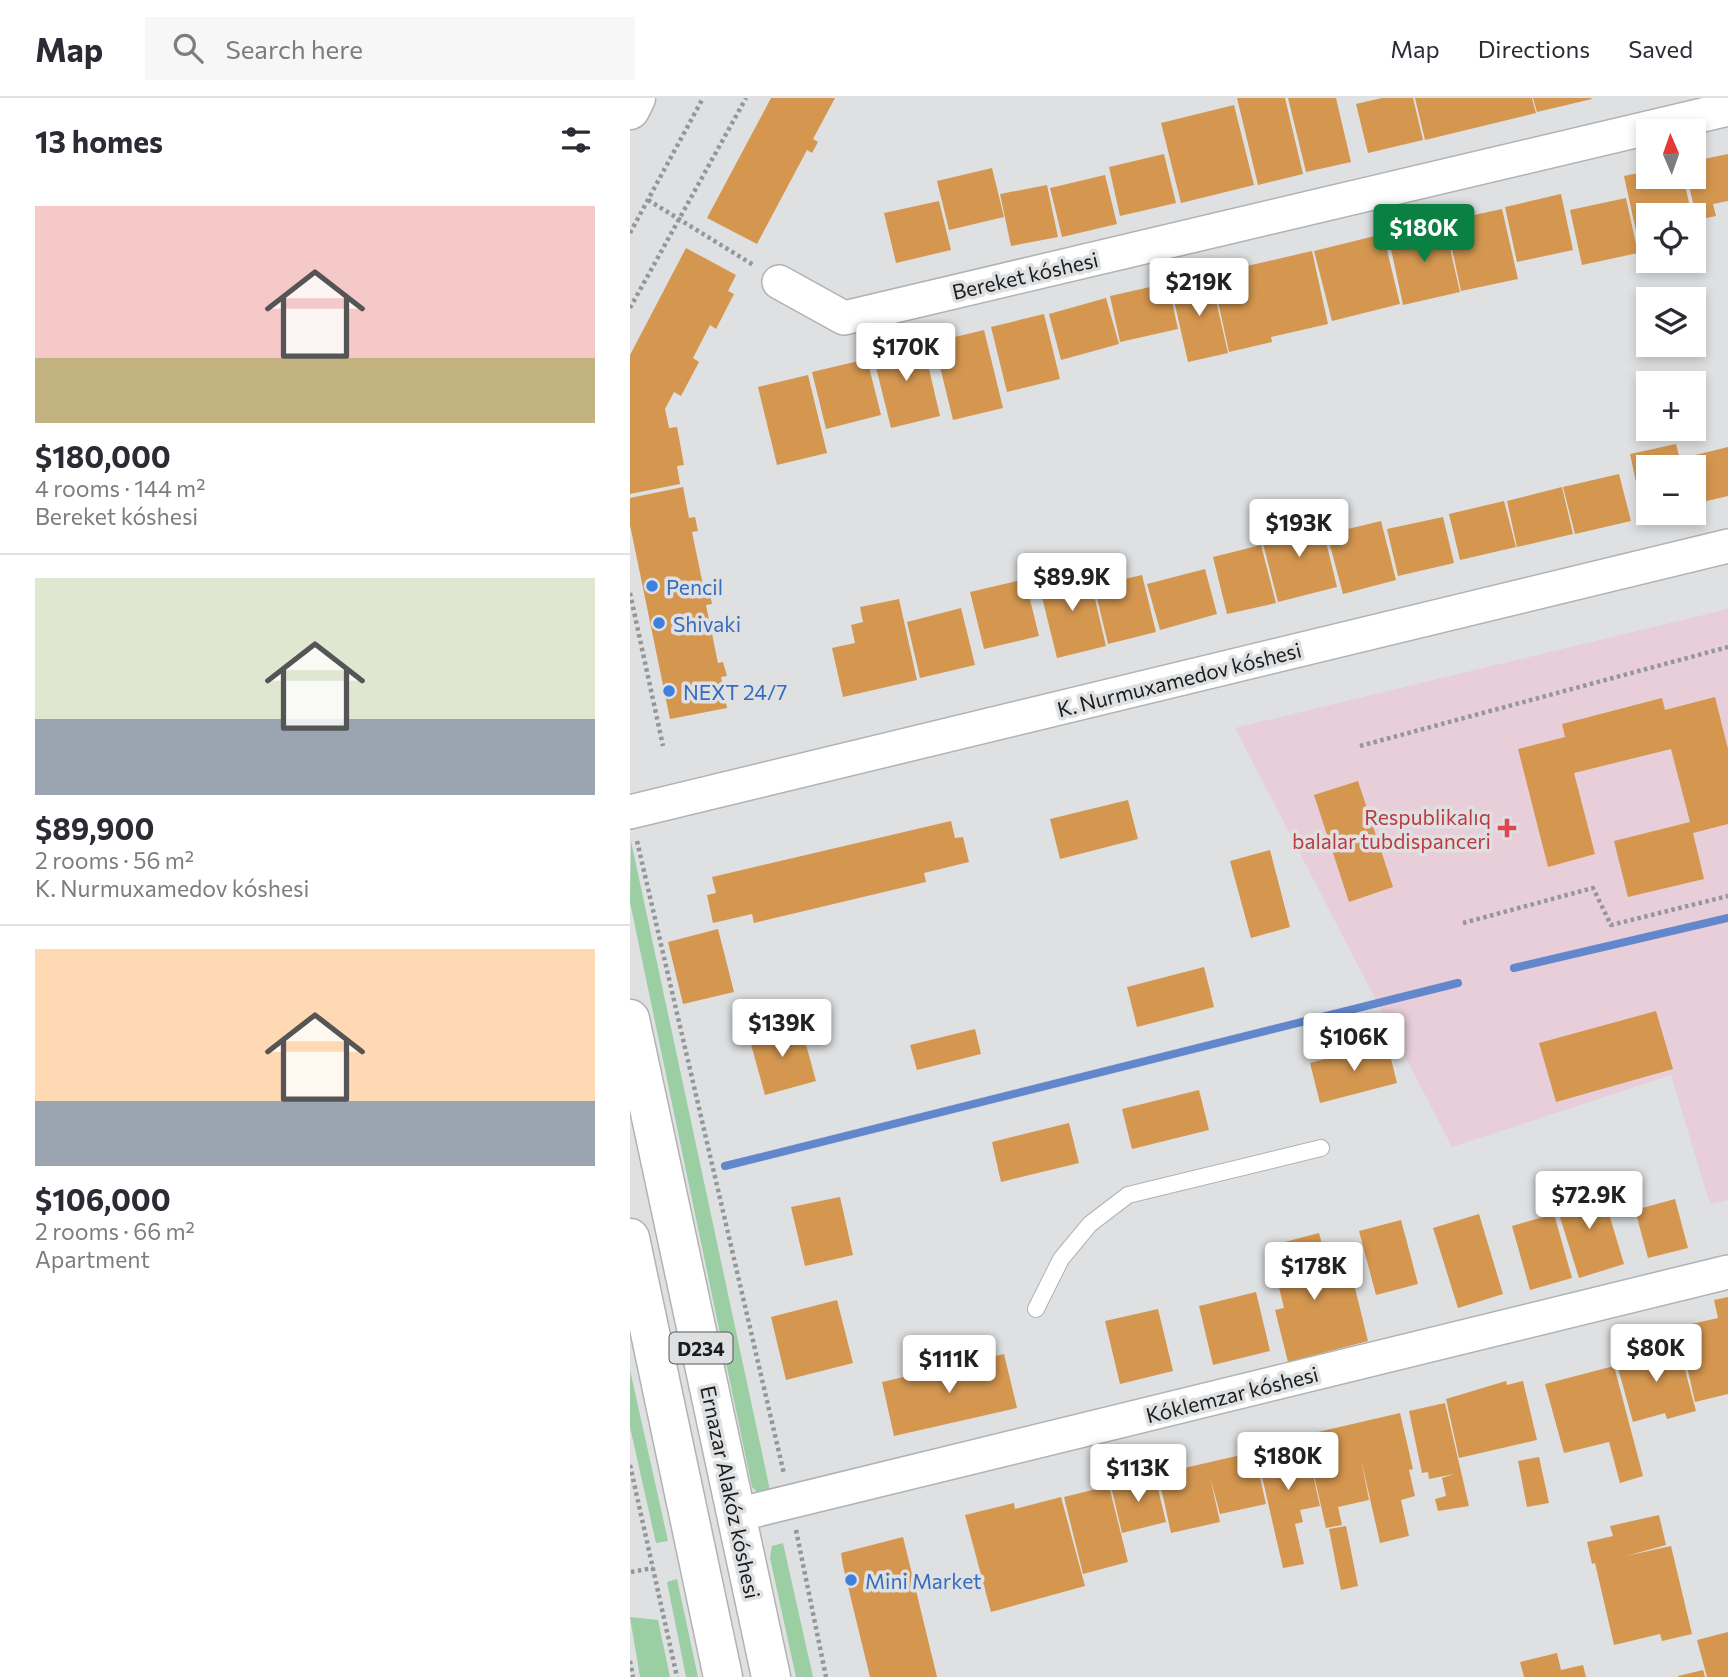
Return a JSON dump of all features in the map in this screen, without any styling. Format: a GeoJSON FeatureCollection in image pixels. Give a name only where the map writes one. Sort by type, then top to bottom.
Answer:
{"type":"FeatureCollection","features":[{"type":"Feature","properties":{"kind":"main road"},"geometry":{"type":"LineString","coordinates":[[630,110],[636,98]]}},
{"type":"Feature","properties":{"kind":"main road","name":"Ernazar Alakóz kóshesi"},"geometry":{"type":"LineString","coordinates":[[630,1019],[771,1677]]}},
{"type":"Feature","properties":{"kind":"main road","name":"D234"},"geometry":{"type":"LineString","coordinates":[[630,1238],[723,1677]]}},
{"type":"Feature","properties":{"kind":"street","name":"Bereket kóshesi"},"geometry":{"type":"LineString","coordinates":[[779,282],[844,318],[1728,109]]}},
{"type":"Feature","properties":{"kind":"street","name":"K. Nurmuxamedov kóshesi"},"geometry":{"type":"LineString","coordinates":[[630,812],[1728,546]]}},
{"type":"Feature","properties":{"kind":"street","name":"Kóklemzar kóshesi"},"geometry":{"type":"LineString","coordinates":[[736,1515],[1728,1272]]}},
{"type":"Feature","properties":{"kind":"lane"},"geometry":{"type":"LineString","coordinates":[[1035,1309],[1061,1259],[1090,1224],[1128,1195],[1321,1148]]}},
{"type":"Feature","properties":{"kind":"path"},"geometry":{"type":"LineString","coordinates":[[630,233],[703,98]]}},
{"type":"Feature","properties":{"kind":"path"},"geometry":{"type":"LineString","coordinates":[[630,308],[746,98]]}},
{"type":"Feature","properties":{"kind":"path"},"geometry":{"type":"LineString","coordinates":[[648,200],[779,282]]}},
{"type":"Feature","properties":{"kind":"path"},"geometry":{"type":"LineString","coordinates":[[630,593],[663,746]]}},
{"type":"Feature","properties":{"kind":"path"},"geometry":{"type":"LineString","coordinates":[[1360,746],[1728,648]]}},
{"type":"Feature","properties":{"kind":"path"},"geometry":{"type":"LineString","coordinates":[[630,812],[790,1502],[826,1677]]}},
{"type":"Feature","properties":{"kind":"path"},"geometry":{"type":"LineString","coordinates":[[1463,923],[1593,888],[1611,925],[1728,896]]}},
{"type":"Feature","properties":{"kind":"path"},"geometry":{"type":"LineString","coordinates":[[630,1465],[677,1677]]}},
{"type":"Feature","properties":{"kind":"path"},"geometry":{"type":"LineString","coordinates":[[631,1572],[653,1568]]}},
{"type":"Feature","properties":{"kind":"path"},"geometry":{"type":"LineString","coordinates":[[630,1661],[633,1677]]}},
{"type":"Feature","properties":{"kind":"shaded area","name":"Respublikalıq balalar tubdispanceri"},"geometry":{"type":"Polygon","coordinates":[[[1728,609],[1728,1200],[1710,1204],[1671,1075],[1452,1147],[1235,728],[1728,609]]]}},
{"type":"Feature","properties":{"kind":"green space"},"geometry":{"type":"Polygon","coordinates":[[[631,841],[771,1495],[760,1495],[752,1487],[630,902],[631,841]]]}},
{"type":"Feature","properties":{"kind":"green space"},"geometry":{"type":"Polygon","coordinates":[[[630,1370],[668,1541],[656,1543],[630,1427],[630,1370]]]}},
{"type":"Feature","properties":{"kind":"green space"},"geometry":{"type":"Polygon","coordinates":[[[783,1543],[813,1677],[796,1677],[770,1558],[772,1546],[783,1543]]]}},
{"type":"Feature","properties":{"kind":"green space"},"geometry":{"type":"Polygon","coordinates":[[[677,1579],[698,1677],[686,1677],[667,1582],[677,1579]]]}},
{"type":"Feature","properties":{"kind":"green space"},"geometry":{"type":"Polygon","coordinates":[[[630,1617],[658,1620],[670,1677],[640,1677],[630,1617]]]}},
{"type":"Feature","properties":{"kind":"building"},"geometry":{"type":"Polygon","coordinates":[[[771,98],[835,98],[813,139],[818,142],[812,153],[807,150],[757,244],[707,218],[771,98]]]}},
{"type":"Feature","properties":{"kind":"building"},"geometry":{"type":"Polygon","coordinates":[[[1237,98],[1285,98],[1303,174],[1258,185],[1237,98]]]}},
{"type":"Feature","properties":{"kind":"building"},"geometry":{"type":"Polygon","coordinates":[[[1288,98],[1336,98],[1351,162],[1306,172],[1288,98]]]}},
{"type":"Feature","properties":{"kind":"building"},"geometry":{"type":"Polygon","coordinates":[[[1382,98],[1413,98],[1423,140],[1368,153],[1356,104],[1382,98]]]}},
{"type":"Feature","properties":{"kind":"building"},"geometry":{"type":"Polygon","coordinates":[[[1415,98],[1532,98],[1536,113],[1425,140],[1415,98]]]}},
{"type":"Feature","properties":{"kind":"building"},"geometry":{"type":"Polygon","coordinates":[[[1533,98],[1591,98],[1592,99],[1537,112],[1533,98]]]}},
{"type":"Feature","properties":{"kind":"building"},"geometry":{"type":"Polygon","coordinates":[[[1234,105],[1254,185],[1181,203],[1161,123],[1234,105]]]}},
{"type":"Feature","properties":{"kind":"building"},"geometry":{"type":"Polygon","coordinates":[[[1164,154],[1176,203],[1120,216],[1109,167],[1164,154]]]}},
{"type":"Feature","properties":{"kind":"building"},"geometry":{"type":"Polygon","coordinates":[[[1728,154],[1728,201],[1713,204],[1716,216],[1706,218],[1706,203],[1693,203],[1690,189],[1706,189],[1706,159],[1728,154]]]}},
{"type":"Feature","properties":{"kind":"building"},"geometry":{"type":"Polygon","coordinates":[[[992,168],[1004,217],[949,230],[937,181],[992,168]]]}},
{"type":"Feature","properties":{"kind":"building"},"geometry":{"type":"Polygon","coordinates":[[[1636,174],[1636,189],[1686,189],[1689,203],[1636,203],[1636,231],[1624,176],[1636,174]]]}},
{"type":"Feature","properties":{"kind":"building"},"geometry":{"type":"Polygon","coordinates":[[[1105,175],[1117,224],[1062,237],[1050,188],[1105,175]]]}},
{"type":"Feature","properties":{"kind":"building"},"geometry":{"type":"Polygon","coordinates":[[[1047,185],[1058,237],[1011,246],[1000,194],[1047,185]]]}},
{"type":"Feature","properties":{"kind":"building"},"geometry":{"type":"Polygon","coordinates":[[[1561,194],[1573,250],[1517,262],[1505,207],[1561,194]]]}},
{"type":"Feature","properties":{"kind":"building"},"geometry":{"type":"Polygon","coordinates":[[[1626,198],[1636,253],[1582,265],[1570,210],[1626,198]]]}},
{"type":"Feature","properties":{"kind":"building"},"geometry":{"type":"Polygon","coordinates":[[[939,201],[951,250],[896,263],[884,213],[939,201]]]}},
{"type":"Feature","properties":{"kind":"building"},"geometry":{"type":"Polygon","coordinates":[[[1502,209],[1518,279],[1461,291],[1446,221],[1502,209]]]}},
{"type":"Feature","properties":{"kind":"building"},"geometry":{"type":"Polygon","coordinates":[[[1444,222],[1460,292],[1403,305],[1388,235],[1444,222]]]}},
{"type":"Feature","properties":{"kind":"building"},"geometry":{"type":"Polygon","coordinates":[[[1383,234],[1400,304],[1332,321],[1314,251],[1383,234]]]}},
{"type":"Feature","properties":{"kind":"building"},"geometry":{"type":"Polygon","coordinates":[[[686,248],[736,275],[728,291],[734,294],[716,329],[710,325],[693,358],[699,362],[681,396],[674,392],[665,409],[669,428],[677,427],[684,465],[677,466],[680,484],[630,494],[630,355],[686,248]]]}},
{"type":"Feature","properties":{"kind":"building"},"geometry":{"type":"Polygon","coordinates":[[[1312,251],[1328,324],[1271,337],[1272,342],[1229,352],[1212,274],[1312,251]]]}},
{"type":"Feature","properties":{"kind":"building"},"geometry":{"type":"Polygon","coordinates":[[[1210,274],[1228,353],[1188,362],[1170,283],[1210,274]]]}},
{"type":"Feature","properties":{"kind":"building"},"geometry":{"type":"Polygon","coordinates":[[[1168,283],[1178,329],[1120,342],[1110,296],[1168,283]]]}},
{"type":"Feature","properties":{"kind":"building"},"geometry":{"type":"Polygon","coordinates":[[[1106,298],[1119,344],[1061,360],[1049,314],[1106,298]]]}},
{"type":"Feature","properties":{"kind":"building"},"geometry":{"type":"Polygon","coordinates":[[[1044,314],[1060,379],[1007,392],[991,327],[1044,314]]]}},
{"type":"Feature","properties":{"kind":"building"},"geometry":{"type":"Polygon","coordinates":[[[984,330],[1003,408],[953,420],[934,342],[984,330]]]}},
{"type":"Feature","properties":{"kind":"building"},"geometry":{"type":"Polygon","coordinates":[[[922,339],[940,416],[891,428],[872,351],[922,339]]]}},
{"type":"Feature","properties":{"kind":"building"},"geometry":{"type":"Polygon","coordinates":[[[867,359],[881,415],[826,429],[812,372],[867,359]]]}},
{"type":"Feature","properties":{"kind":"building"},"geometry":{"type":"Polygon","coordinates":[[[808,375],[827,453],[777,465],[758,387],[808,375]]]}},
{"type":"Feature","properties":{"kind":"building"},"geometry":{"type":"Polygon","coordinates":[[[1676,444],[1679,455],[1636,455],[1636,482],[1630,454],[1676,444]]]}},
{"type":"Feature","properties":{"kind":"building"},"geometry":{"type":"Polygon","coordinates":[[[1728,447],[1728,496],[1706,501],[1706,455],[1695,455],[1728,447]]]}},
{"type":"Feature","properties":{"kind":"building"},"geometry":{"type":"Polygon","coordinates":[[[1619,474],[1631,521],[1575,534],[1563,487],[1619,474]]]}},
{"type":"Feature","properties":{"kind":"building"},"geometry":{"type":"Polygon","coordinates":[[[683,487],[689,518],[695,517],[698,531],[692,532],[704,590],[709,589],[712,604],[706,605],[718,663],[723,662],[727,676],[721,677],[727,708],[670,719],[630,525],[630,498],[683,487]]]}},
{"type":"Feature","properties":{"kind":"building"},"geometry":{"type":"Polygon","coordinates":[[[1562,487],[1573,534],[1517,547],[1507,501],[1562,487]]]}},
{"type":"Feature","properties":{"kind":"building"},"geometry":{"type":"Polygon","coordinates":[[[1504,501],[1516,547],[1460,560],[1449,514],[1504,501]]]}},
{"type":"Feature","properties":{"kind":"building"},"geometry":{"type":"Polygon","coordinates":[[[1320,517],[1337,587],[1278,602],[1260,532],[1320,517]]]}},
{"type":"Feature","properties":{"kind":"building"},"geometry":{"type":"Polygon","coordinates":[[[1443,517],[1454,563],[1398,576],[1387,529],[1443,517]]]}},
{"type":"Feature","properties":{"kind":"building"},"geometry":{"type":"Polygon","coordinates":[[[1381,521],[1396,580],[1343,594],[1327,534],[1381,521]]]}},
{"type":"Feature","properties":{"kind":"building"},"geometry":{"type":"Polygon","coordinates":[[[1261,545],[1276,603],[1227,614],[1213,557],[1261,545]]]}},
{"type":"Feature","properties":{"kind":"building"},"geometry":{"type":"Polygon","coordinates":[[[1088,569],[1106,646],[1057,658],[1038,581],[1088,569]]]}},
{"type":"Feature","properties":{"kind":"building"},"geometry":{"type":"Polygon","coordinates":[[[1205,569],[1217,614],[1160,630],[1147,584],[1205,569]]]}},
{"type":"Feature","properties":{"kind":"building"},"geometry":{"type":"Polygon","coordinates":[[[1142,575],[1156,632],[1108,644],[1094,586],[1142,575]]]}},
{"type":"Feature","properties":{"kind":"building"},"geometry":{"type":"Polygon","coordinates":[[[1025,579],[1039,636],[984,649],[970,592],[1025,579]]]}},
{"type":"Feature","properties":{"kind":"building"},"geometry":{"type":"Polygon","coordinates":[[[899,599],[917,680],[843,697],[832,648],[855,643],[851,625],[863,622],[860,607],[899,599]]]}},
{"type":"Feature","properties":{"kind":"building"},"geometry":{"type":"Polygon","coordinates":[[[961,608],[975,665],[920,678],[907,622],[961,608]]]}},
{"type":"Feature","properties":{"kind":"building"},"geometry":{"type":"Polygon","coordinates":[[[1715,697],[1728,749],[1728,824],[1693,833],[1704,879],[1628,897],[1614,841],[1690,822],[1671,749],[1574,773],[1595,854],[1548,867],[1518,749],[1565,737],[1562,724],[1662,698],[1665,710],[1715,697]]]}},
{"type":"Feature","properties":{"kind":"building"},"geometry":{"type":"Polygon","coordinates":[[[1358,781],[1393,887],[1349,902],[1314,795],[1358,781]]]}},
{"type":"Feature","properties":{"kind":"building"},"geometry":{"type":"Polygon","coordinates":[[[1128,800],[1138,839],[1060,859],[1050,819],[1128,800]]]}},
{"type":"Feature","properties":{"kind":"building"},"geometry":{"type":"Polygon","coordinates":[[[951,821],[955,838],[963,837],[969,862],[924,873],[926,882],[754,923],[752,914],[713,923],[707,895],[716,893],[712,877],[951,821]]]}},
{"type":"Feature","properties":{"kind":"building"},"geometry":{"type":"Polygon","coordinates":[[[1270,850],[1290,927],[1251,938],[1230,861],[1270,850]]]}},
{"type":"Feature","properties":{"kind":"building"},"geometry":{"type":"Polygon","coordinates":[[[718,929],[734,992],[683,1004],[668,942],[718,929]]]}},
{"type":"Feature","properties":{"kind":"building"},"geometry":{"type":"Polygon","coordinates":[[[1204,967],[1214,1007],[1137,1027],[1127,987],[1204,967]]]}},
{"type":"Feature","properties":{"kind":"building"},"geometry":{"type":"Polygon","coordinates":[[[1656,1011],[1673,1069],[1556,1102],[1539,1043],[1656,1011]]]}},
{"type":"Feature","properties":{"kind":"building"},"geometry":{"type":"Polygon","coordinates":[[[800,1023],[816,1081],[765,1095],[749,1037],[800,1023]]]}},
{"type":"Feature","properties":{"kind":"building"},"geometry":{"type":"Polygon","coordinates":[[[975,1029],[981,1054],[917,1070],[910,1045],[975,1029]]]}},
{"type":"Feature","properties":{"kind":"building"},"geometry":{"type":"Polygon","coordinates":[[[1387,1043],[1397,1083],[1320,1103],[1310,1063],[1387,1043]]]}},
{"type":"Feature","properties":{"kind":"building"},"geometry":{"type":"Polygon","coordinates":[[[1199,1090],[1209,1130],[1132,1149],[1122,1109],[1199,1090]]]}},
{"type":"Feature","properties":{"kind":"building"},"geometry":{"type":"Polygon","coordinates":[[[1069,1123],[1079,1163],[1001,1182],[992,1142],[1069,1123]]]}},
{"type":"Feature","properties":{"kind":"building"},"geometry":{"type":"Polygon","coordinates":[[[1600,1184],[1624,1264],[1579,1278],[1554,1198],[1600,1184]]]}},
{"type":"Feature","properties":{"kind":"building"},"geometry":{"type":"Polygon","coordinates":[[[840,1197],[853,1255],[805,1266],[791,1207],[840,1197]]]}},
{"type":"Feature","properties":{"kind":"building"},"geometry":{"type":"Polygon","coordinates":[[[1675,1199],[1688,1248],[1648,1258],[1635,1210],[1675,1199]]]}},
{"type":"Feature","properties":{"kind":"building"},"geometry":{"type":"Polygon","coordinates":[[[1479,1214],[1503,1294],[1458,1308],[1433,1228],[1479,1214]]]}},
{"type":"Feature","properties":{"kind":"building"},"geometry":{"type":"Polygon","coordinates":[[[1554,1214],[1572,1278],[1530,1290],[1512,1226],[1554,1214]]]}},
{"type":"Feature","properties":{"kind":"building"},"geometry":{"type":"Polygon","coordinates":[[[1401,1220],[1418,1284],[1376,1295],[1359,1231],[1401,1220]]]}},
{"type":"Feature","properties":{"kind":"building"},"geometry":{"type":"Polygon","coordinates":[[[1319,1233],[1333,1285],[1353,1280],[1368,1341],[1288,1362],[1275,1310],[1284,1308],[1269,1246],[1319,1233]]]}},
{"type":"Feature","properties":{"kind":"building"},"geometry":{"type":"Polygon","coordinates":[[[1256,1292],[1270,1351],[1213,1365],[1199,1306],[1256,1292]]]}},
{"type":"Feature","properties":{"kind":"building"},"geometry":{"type":"Polygon","coordinates":[[[1728,1297],[1728,1394],[1695,1402],[1678,1327],[1718,1318],[1714,1300],[1728,1297]]]}},
{"type":"Feature","properties":{"kind":"building"},"geometry":{"type":"Polygon","coordinates":[[[837,1300],[853,1363],[786,1380],[771,1317],[837,1300]]]}},
{"type":"Feature","properties":{"kind":"building"},"geometry":{"type":"Polygon","coordinates":[[[1158,1309],[1173,1371],[1120,1384],[1105,1321],[1158,1309]]]}},
{"type":"Feature","properties":{"kind":"building"},"geometry":{"type":"Polygon","coordinates":[[[1678,1344],[1696,1411],[1667,1419],[1665,1413],[1633,1422],[1616,1361],[1678,1344]]]}},
{"type":"Feature","properties":{"kind":"building"},"geometry":{"type":"Polygon","coordinates":[[[1004,1354],[1017,1408],[894,1436],[882,1382],[1004,1354]]]}},
{"type":"Feature","properties":{"kind":"building"},"geometry":{"type":"Polygon","coordinates":[[[1614,1366],[1643,1476],[1620,1483],[1609,1442],[1564,1453],[1545,1384],[1614,1366]]]}},
{"type":"Feature","properties":{"kind":"building"},"geometry":{"type":"Polygon","coordinates":[[[1506,1381],[1507,1385],[1523,1381],[1537,1440],[1459,1458],[1446,1399],[1506,1381]]]}},
{"type":"Feature","properties":{"kind":"building"},"geometry":{"type":"Polygon","coordinates":[[[1445,1403],[1469,1506],[1438,1511],[1435,1499],[1446,1496],[1442,1478],[1454,1474],[1429,1479],[1428,1472],[1422,1473],[1409,1411],[1445,1403]]]}},
{"type":"Feature","properties":{"kind":"building"},"geometry":{"type":"Polygon","coordinates":[[[1400,1413],[1413,1469],[1409,1470],[1415,1496],[1401,1500],[1409,1536],[1380,1543],[1361,1459],[1369,1500],[1338,1507],[1342,1525],[1326,1528],[1305,1435],[1400,1413]]]}},
{"type":"Feature","properties":{"kind":"building"},"geometry":{"type":"Polygon","coordinates":[[[1304,1435],[1320,1506],[1300,1510],[1303,1522],[1295,1524],[1304,1564],[1283,1568],[1255,1446],[1304,1435]]]}},
{"type":"Feature","properties":{"kind":"building"},"geometry":{"type":"Polygon","coordinates":[[[1254,1452],[1266,1504],[1220,1514],[1210,1477],[1220,1522],[1171,1533],[1158,1474],[1254,1452]]]}},
{"type":"Feature","properties":{"kind":"building"},"geometry":{"type":"Polygon","coordinates":[[[1539,1457],[1549,1503],[1527,1507],[1518,1461],[1539,1457]]]}},
{"type":"Feature","properties":{"kind":"building"},"geometry":{"type":"Polygon","coordinates":[[[1155,1476],[1166,1522],[1122,1533],[1111,1486],[1155,1476]]]}},
{"type":"Feature","properties":{"kind":"building"},"geometry":{"type":"Polygon","coordinates":[[[1109,1486],[1128,1562],[1083,1574],[1064,1497],[1109,1486]]]}},
{"type":"Feature","properties":{"kind":"building"},"geometry":{"type":"Polygon","coordinates":[[[1061,1497],[1085,1586],[991,1612],[965,1515],[1014,1503],[1015,1509],[1061,1497]]]}},
{"type":"Feature","properties":{"kind":"building"},"geometry":{"type":"Polygon","coordinates":[[[1659,1515],[1666,1545],[1626,1556],[1671,1546],[1692,1634],[1662,1641],[1660,1634],[1614,1645],[1595,1563],[1592,1564],[1587,1542],[1613,1536],[1610,1526],[1659,1515]]]}},
{"type":"Feature","properties":{"kind":"building"},"geometry":{"type":"Polygon","coordinates":[[[1346,1526],[1358,1586],[1341,1590],[1329,1529],[1346,1526]]]}},
{"type":"Feature","properties":{"kind":"building"},"geometry":{"type":"Polygon","coordinates":[[[903,1537],[937,1677],[870,1677],[843,1566],[841,1553],[903,1537]]]}},
{"type":"Feature","properties":{"kind":"building"},"geometry":{"type":"Polygon","coordinates":[[[1728,1632],[1728,1677],[1707,1677],[1697,1640],[1728,1632]]]}},
{"type":"Feature","properties":{"kind":"building"},"geometry":{"type":"Polygon","coordinates":[[[1557,1653],[1561,1670],[1583,1665],[1586,1677],[1524,1677],[1520,1662],[1557,1653]]]}},
{"type":"Feature","properties":{"kind":"building"},"geometry":{"type":"Polygon","coordinates":[[[1703,1670],[1705,1677],[1678,1677],[1678,1676],[1703,1670]]]}},
{"type":"Feature","properties":{"kind":"waterway"},"geometry":{"type":"LineString","coordinates":[[1514,968],[1728,918]]}},
{"type":"Feature","properties":{"kind":"waterway"},"geometry":{"type":"LineString","coordinates":[[725,1166],[1458,983]]}},
{"type":"Feature","properties":{"kind":"place","name":"Pencil"},"geometry":{"type":"Point","coordinates":[652,586]}},
{"type":"Feature","properties":{"kind":"place","name":"Shivaki"},"geometry":{"type":"Point","coordinates":[659,623]}},
{"type":"Feature","properties":{"kind":"place","name":"NEXT 24/7"},"geometry":{"type":"Point","coordinates":[669,691]}},
{"type":"Feature","properties":{"kind":"place","name":"Respublikalıq balalar tubdispanceri"},"geometry":{"type":"Point","coordinates":[1507,828]}},
{"type":"Feature","properties":{"kind":"place","name":"Mini Market"},"geometry":{"type":"Point","coordinates":[851,1580]}}]}
